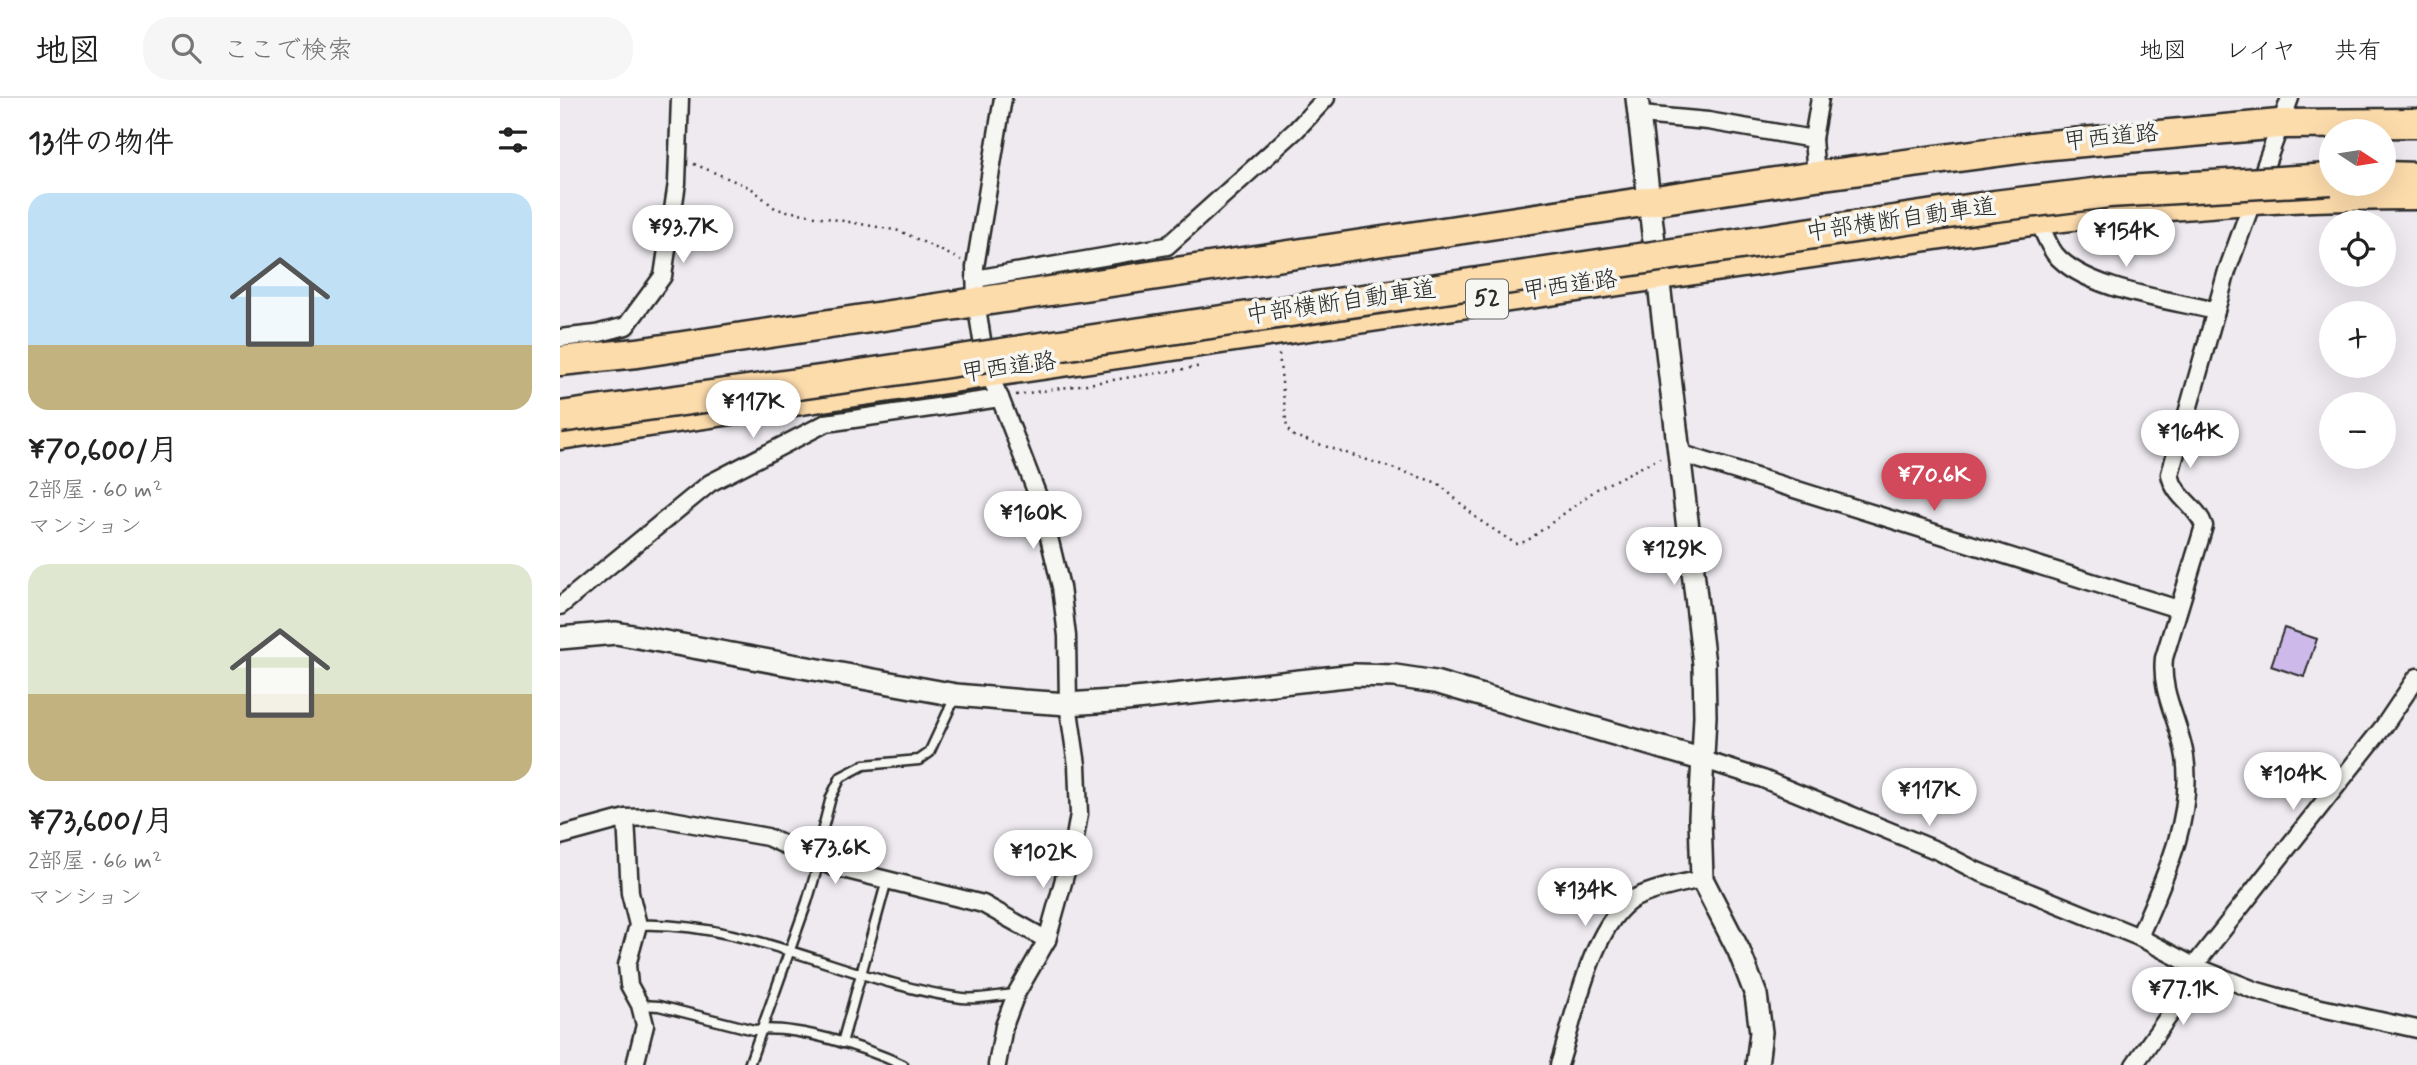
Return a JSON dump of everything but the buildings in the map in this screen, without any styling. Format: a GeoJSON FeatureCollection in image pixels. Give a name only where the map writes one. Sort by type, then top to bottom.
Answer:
{"type":"FeatureCollection","features":[{"type":"Feature","properties":{"kind":"highway","name":"甲西道路"},"geometry":{"type":"LineString","coordinates":[[560,361],[637,353],[975,283],[1651,202],[1816,176],[2284,111],[2417,122]]}},
{"type":"Feature","properties":{"kind":"highway"},"geometry":{"type":"LineString","coordinates":[[2396,165],[2417,166]]}},
{"type":"Feature","properties":{"kind":"highway","name":"中部横断自動車道"},"geometry":{"type":"LineString","coordinates":[[560,404],[1994,194],[2192,173],[2319,167]]}},
{"type":"Feature","properties":{"kind":"highway"},"geometry":{"type":"LineString","coordinates":[[2396,177],[2417,177]]}},
{"type":"Feature","properties":{"kind":"highway","name":"中部横断自動車道"},"geometry":{"type":"LineString","coordinates":[[560,417],[840,378],[1995,206],[2109,192],[2319,180]]}},
{"type":"Feature","properties":{"kind":"highway","name":"甲西道路"},"geometry":{"type":"LineString","coordinates":[[560,435],[2038,220],[2154,206],[2252,199],[2417,195]]}},
{"type":"Feature","properties":{"kind":"street"},"geometry":{"type":"LineString","coordinates":[[560,338],[596,334],[626,326],[663,276],[678,158],[680,98]]}},
{"type":"Feature","properties":{"kind":"street"},"geometry":{"type":"LineString","coordinates":[[998,1065],[1004,1026],[1016,994],[1047,940],[1063,887],[1079,814],[1077,765],[1068,704],[1067,636],[1061,587],[1041,504],[987,371],[975,283],[1003,98]]}},
{"type":"Feature","properties":{"kind":"street"},"geometry":{"type":"LineString","coordinates":[[975,283],[1167,246],[1296,130],[1326,98]]}},
{"type":"Feature","properties":{"kind":"street"},"geometry":{"type":"LineString","coordinates":[[1816,176],[1813,139],[1820,98]]}},
{"type":"Feature","properties":{"kind":"street"},"geometry":{"type":"LineString","coordinates":[[1757,1065],[1761,1032],[1756,995],[1739,951],[1702,879],[1700,818],[1704,760],[1704,664],[1639,107],[1813,139]]}},
{"type":"Feature","properties":{"kind":"street"},"geometry":{"type":"LineString","coordinates":[[2139,937],[2171,861],[2184,799],[2185,757],[2162,676],[2164,658],[2204,526],[2200,515],[2172,488],[2170,474],[2216,311],[2284,111]]}},
{"type":"Feature","properties":{"kind":"street"},"geometry":{"type":"LineString","coordinates":[[2038,220],[2054,253],[2070,268],[2095,280],[2216,311]]}},
{"type":"Feature","properties":{"kind":"street"},"geometry":{"type":"LineString","coordinates":[[560,606],[710,483],[826,423],[1000,398]]}},
{"type":"Feature","properties":{"kind":"street"},"geometry":{"type":"LineString","coordinates":[[1679,453],[2178,609]]}},
{"type":"Feature","properties":{"kind":"street"},"geometry":{"type":"LineString","coordinates":[[560,638],[616,634],[956,695],[1068,704],[1355,675],[1395,676],[1435,682],[1763,779],[2139,937],[2194,966],[2254,990],[2303,1004],[2417,1029]]}},
{"type":"Feature","properties":{"kind":"street"},"geometry":{"type":"LineString","coordinates":[[2134,1065],[2173,1010],[2194,966],[2384,726],[2417,677]]}},
{"type":"Feature","properties":{"kind":"street"},"geometry":{"type":"LineString","coordinates":[[560,836],[626,818],[655,817],[767,836],[831,866],[983,904],[1047,940]]}},
{"type":"Feature","properties":{"kind":"street"},"geometry":{"type":"LineString","coordinates":[[626,818],[630,893],[638,925],[627,965],[629,985],[640,1005],[645,1025],[635,1065]]}},
{"type":"Feature","properties":{"kind":"street"},"geometry":{"type":"LineString","coordinates":[[1559,1065],[1595,948],[1618,911],[1633,899],[1654,891],[1702,879]]}},
{"type":"Feature","properties":{"kind":"lane"},"geometry":{"type":"LineString","coordinates":[[750,1065],[816,872],[815,859],[831,797],[841,777],[864,765],[919,760],[929,752],[956,695]]}},
{"type":"Feature","properties":{"kind":"lane"},"geometry":{"type":"LineString","coordinates":[[842,1043],[887,880]]}},
{"type":"Feature","properties":{"kind":"lane"},"geometry":{"type":"LineString","coordinates":[[638,925],[682,926],[788,950],[964,999],[1016,994]]}},
{"type":"Feature","properties":{"kind":"lane"},"geometry":{"type":"LineString","coordinates":[[640,1005],[659,1006],[754,1030],[763,1029],[842,1043],[903,1065]]}},
{"type":"Feature","properties":{"kind":"path"},"geometry":{"type":"LineString","coordinates":[[678,158],[751,188],[776,209],[901,231],[975,283]]}},
{"type":"Feature","properties":{"kind":"path"},"geometry":{"type":"LineString","coordinates":[[1279,354],[1287,429],[1294,436],[1438,484],[1479,520],[1516,544],[1527,541],[1597,489],[1667,454],[1679,453]]}},
{"type":"Feature","properties":{"kind":"path"},"geometry":{"type":"LineString","coordinates":[[1000,398],[1213,364]]}}]}
